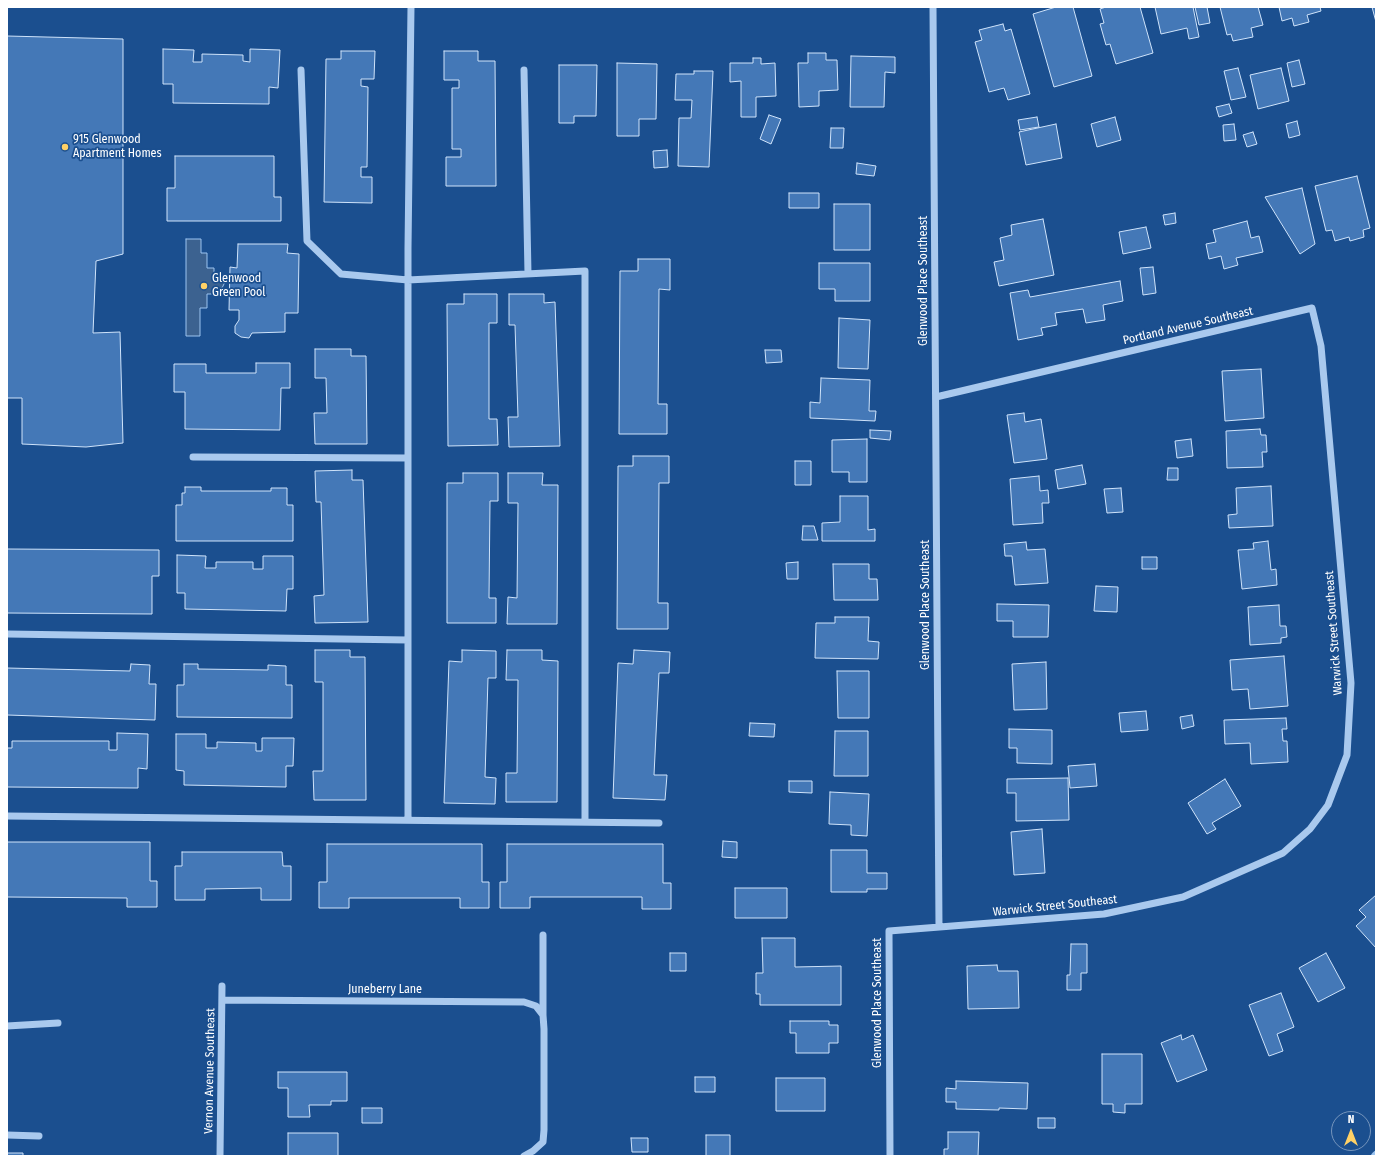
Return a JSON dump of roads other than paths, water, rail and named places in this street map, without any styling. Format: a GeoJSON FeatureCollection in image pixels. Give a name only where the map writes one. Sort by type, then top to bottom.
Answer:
{"type":"FeatureCollection","features":[{"type":"Feature","properties":{"kind":"street"},"geometry":{"type":"LineString","coordinates":[[408,820],[408,248],[411,7]]}},
{"type":"Feature","properties":{"kind":"street","name":"Glenwood Place Southeast"},"geometry":{"type":"LineString","coordinates":[[890,1156],[889,931],[938,927],[933,7]]}},
{"type":"Feature","properties":{"kind":"street"},"geometry":{"type":"LineString","coordinates":[[301,70],[307,241],[341,274],[408,280],[586,271],[586,822]]}},
{"type":"Feature","properties":{"kind":"street"},"geometry":{"type":"LineString","coordinates":[[524,70],[528,274]]}},
{"type":"Feature","properties":{"kind":"street","name":"Portland Avenue Southeast"},"geometry":{"type":"LineString","coordinates":[[936,397],[1312,308],[1320,346],[1329,443]]}},
{"type":"Feature","properties":{"kind":"street","name":"Warwick Street Southeast"},"geometry":{"type":"LineString","coordinates":[[938,927],[1104,914],[1183,896],[1283,852],[1310,829],[1328,805],[1347,755],[1348,747],[1350,683],[1329,443]]}},
{"type":"Feature","properties":{"kind":"street"},"geometry":{"type":"LineString","coordinates":[[194,457],[408,458]]}},
{"type":"Feature","properties":{"kind":"street"},"geometry":{"type":"LineString","coordinates":[[7,634],[408,640]]}},
{"type":"Feature","properties":{"kind":"street"},"geometry":{"type":"LineString","coordinates":[[7,816],[659,823]]}},
{"type":"Feature","properties":{"kind":"street"},"geometry":{"type":"LineString","coordinates":[[524,1156],[533,1151],[543,1142],[543,935]]}},
{"type":"Feature","properties":{"kind":"street","name":"Vernon Avenue Southeast"},"geometry":{"type":"LineString","coordinates":[[220,1156],[222,986]]}},
{"type":"Feature","properties":{"kind":"street","name":"Juneberry Lane"},"geometry":{"type":"LineString","coordinates":[[222,1000],[524,1002],[536,1006],[543,1015]]}},
{"type":"Feature","properties":{"kind":"street"},"geometry":{"type":"LineString","coordinates":[[7,1026],[58,1023]]}},
{"type":"Feature","properties":{"kind":"street"},"geometry":{"type":"LineString","coordinates":[[7,1135],[39,1136]]}},
{"type":"Feature","properties":{"kind":"water","name":"Glenwood Green Pool"},"geometry":{"type":"Polygon","coordinates":[[[186,239],[201,239],[201,253],[207,253],[207,268],[214,268],[214,273],[223,276],[225,282],[222,288],[215,289],[215,294],[207,294],[207,308],[200,308],[200,336],[186,336],[186,239]]]}},
{"type":"Feature","properties":{"kind":"place","name":"915 Glenwood Apartment Homes"},"geometry":{"type":"Point","coordinates":[65,147]}},
{"type":"Feature","properties":{"kind":"place","name":"Glenwood Green Pool"},"geometry":{"type":"Point","coordinates":[204,286]}}]}
